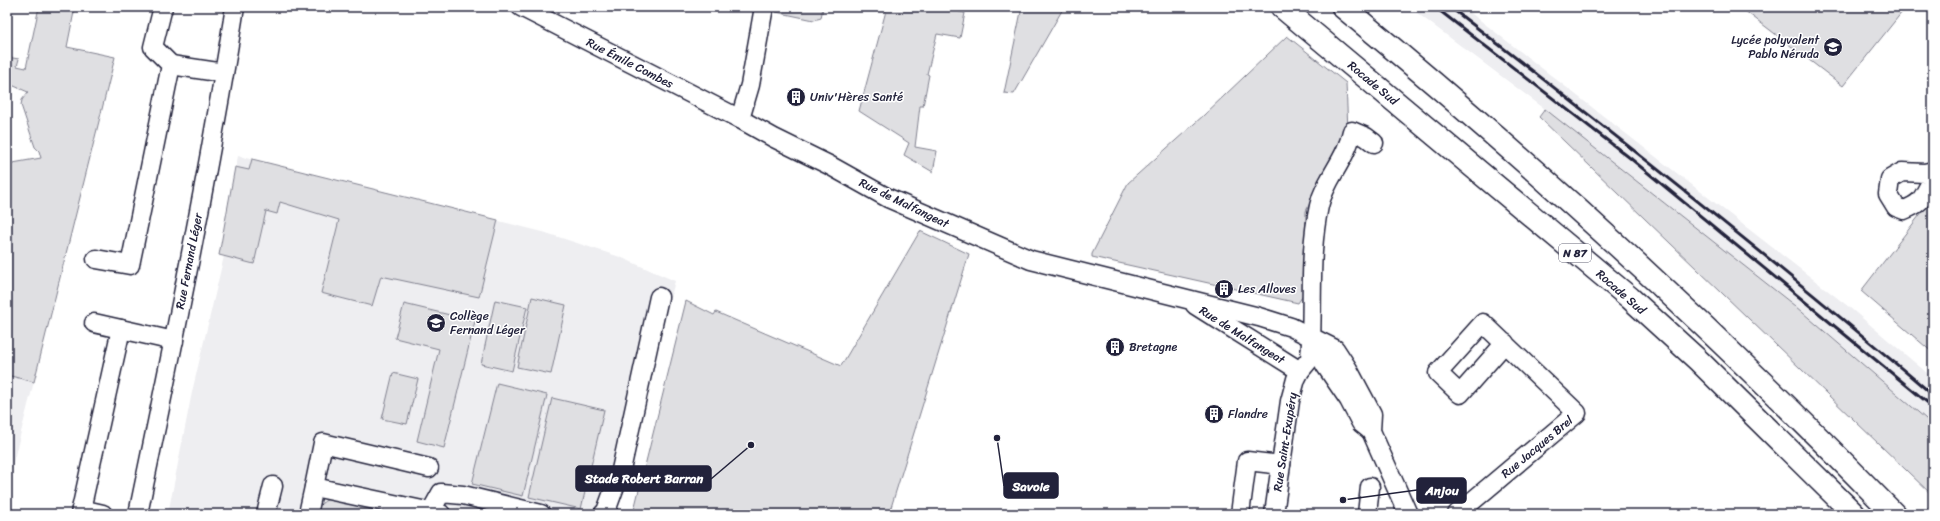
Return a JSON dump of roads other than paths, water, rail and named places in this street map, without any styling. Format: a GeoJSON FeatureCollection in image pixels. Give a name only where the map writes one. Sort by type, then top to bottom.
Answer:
{"type":"FeatureCollection","features":[{"type":"Feature","properties":{"kind":"highway","name":"Rocade Sud"},"geometry":{"type":"LineString","coordinates":[[1282,7],[1630,298],[1699,361],[1854,514]]}},
{"type":"Feature","properties":{"kind":"highway","name":"N 87"},"geometry":{"type":"LineString","coordinates":[[1343,7],[1526,162],[1650,275],[1770,389],[1894,514]]}},
{"type":"Feature","properties":{"kind":"street"},"geometry":{"type":"LineString","coordinates":[[163,7],[153,47],[171,65],[224,74]]}},
{"type":"Feature","properties":{"kind":"street","name":"Rue Fernand Léger"},"geometry":{"type":"LineString","coordinates":[[138,514],[174,341],[224,74],[235,7]]}},
{"type":"Feature","properties":{"kind":"street","name":"Rue Émile Combes"},"geometry":{"type":"LineString","coordinates":[[521,7],[740,119]]}},
{"type":"Feature","properties":{"kind":"street"},"geometry":{"type":"LineString","coordinates":[[740,119],[750,85],[764,7]]}},
{"type":"Feature","properties":{"kind":"street"},"geometry":{"type":"LineString","coordinates":[[96,259],[130,265],[171,65]]}},
{"type":"Feature","properties":{"kind":"street","name":"Rue de Malfangeat"},"geometry":{"type":"LineString","coordinates":[[740,119],[774,138],[829,165],[888,198],[1031,260],[1185,298],[1284,325],[1312,336],[1335,349],[1348,368],[1372,414],[1371,431],[1408,514]]}},
{"type":"Feature","properties":{"kind":"street","name":"Rue Saint-Exupéry"},"geometry":{"type":"LineString","coordinates":[[1274,514],[1290,401],[1300,371],[1310,359],[1314,251],[1316,222],[1320,204],[1332,176],[1342,158],[1352,131],[1366,137],[1374,143]]}},
{"type":"Feature","properties":{"kind":"street"},"geometry":{"type":"LineString","coordinates":[[1933,171],[1925,173],[1902,172],[1890,179],[1888,194],[1896,206],[1904,210],[1917,204],[1924,196],[1933,179]]}},
{"type":"Feature","properties":{"kind":"street"},"geometry":{"type":"LineString","coordinates":[[603,514],[606,511],[621,470],[659,297]]}},
{"type":"Feature","properties":{"kind":"street","name":"Rue de Malfangeat"},"geometry":{"type":"LineString","coordinates":[[1185,298],[1300,371]]}},
{"type":"Feature","properties":{"kind":"street"},"geometry":{"type":"LineString","coordinates":[[94,323],[174,341]]}},
{"type":"Feature","properties":{"kind":"street"},"geometry":{"type":"LineString","coordinates":[[103,514],[81,512],[121,329]]}},
{"type":"Feature","properties":{"kind":"street","name":"Rue Jacques Brel"},"geometry":{"type":"LineString","coordinates":[[1457,514],[1577,413],[1505,343]]}},
{"type":"Feature","properties":{"kind":"street"},"geometry":{"type":"LineString","coordinates":[[308,514],[323,443],[429,468]]}},
{"type":"Feature","properties":{"kind":"street"},"geometry":{"type":"LineString","coordinates":[[1240,514],[1247,461],[1281,465]]}},
{"type":"Feature","properties":{"kind":"street"},"geometry":{"type":"LineString","coordinates":[[266,514],[273,486]]}},
{"type":"Feature","properties":{"kind":"street"},"geometry":{"type":"LineString","coordinates":[[314,487],[436,513],[441,493],[463,495],[541,514]]}},
{"type":"Feature","properties":{"kind":"street"},"geometry":{"type":"LineString","coordinates":[[1367,514],[1370,487]]}},
{"type":"Feature","properties":{"kind":"railway"},"geometry":{"type":"LineString","coordinates":[[1435,7],[1630,158],[1933,407]]}},
{"type":"Feature","properties":{"kind":"railway"},"geometry":{"type":"LineString","coordinates":[[1450,7],[1694,198],[1933,395]]}},
{"type":"Feature","properties":{"kind":"place","name":"Lycée polyvalent Pablo Néruda"},"geometry":{"type":"Point","coordinates":[1833,47]}},
{"type":"Feature","properties":{"kind":"place","name":"Univ'Hères Santé"},"geometry":{"type":"Point","coordinates":[796,97]}},
{"type":"Feature","properties":{"kind":"place","name":"Les Alloves"},"geometry":{"type":"Point","coordinates":[1224,289]}},
{"type":"Feature","properties":{"kind":"place","name":"Collège Fernand Léger"},"geometry":{"type":"Point","coordinates":[436,323]}},
{"type":"Feature","properties":{"kind":"place","name":"Bretagne"},"geometry":{"type":"Point","coordinates":[1115,347]}},
{"type":"Feature","properties":{"kind":"place","name":"Flandre"},"geometry":{"type":"Point","coordinates":[1214,414]}},
{"type":"Feature","properties":{"kind":"place","name":"Savoie"},"geometry":{"type":"Point","coordinates":[997,438]}},
{"type":"Feature","properties":{"kind":"place","name":"Stade Robert Barran"},"geometry":{"type":"Point","coordinates":[751,445]}},
{"type":"Feature","properties":{"kind":"place","name":"Anjou"},"geometry":{"type":"Point","coordinates":[1343,500]}}]}
